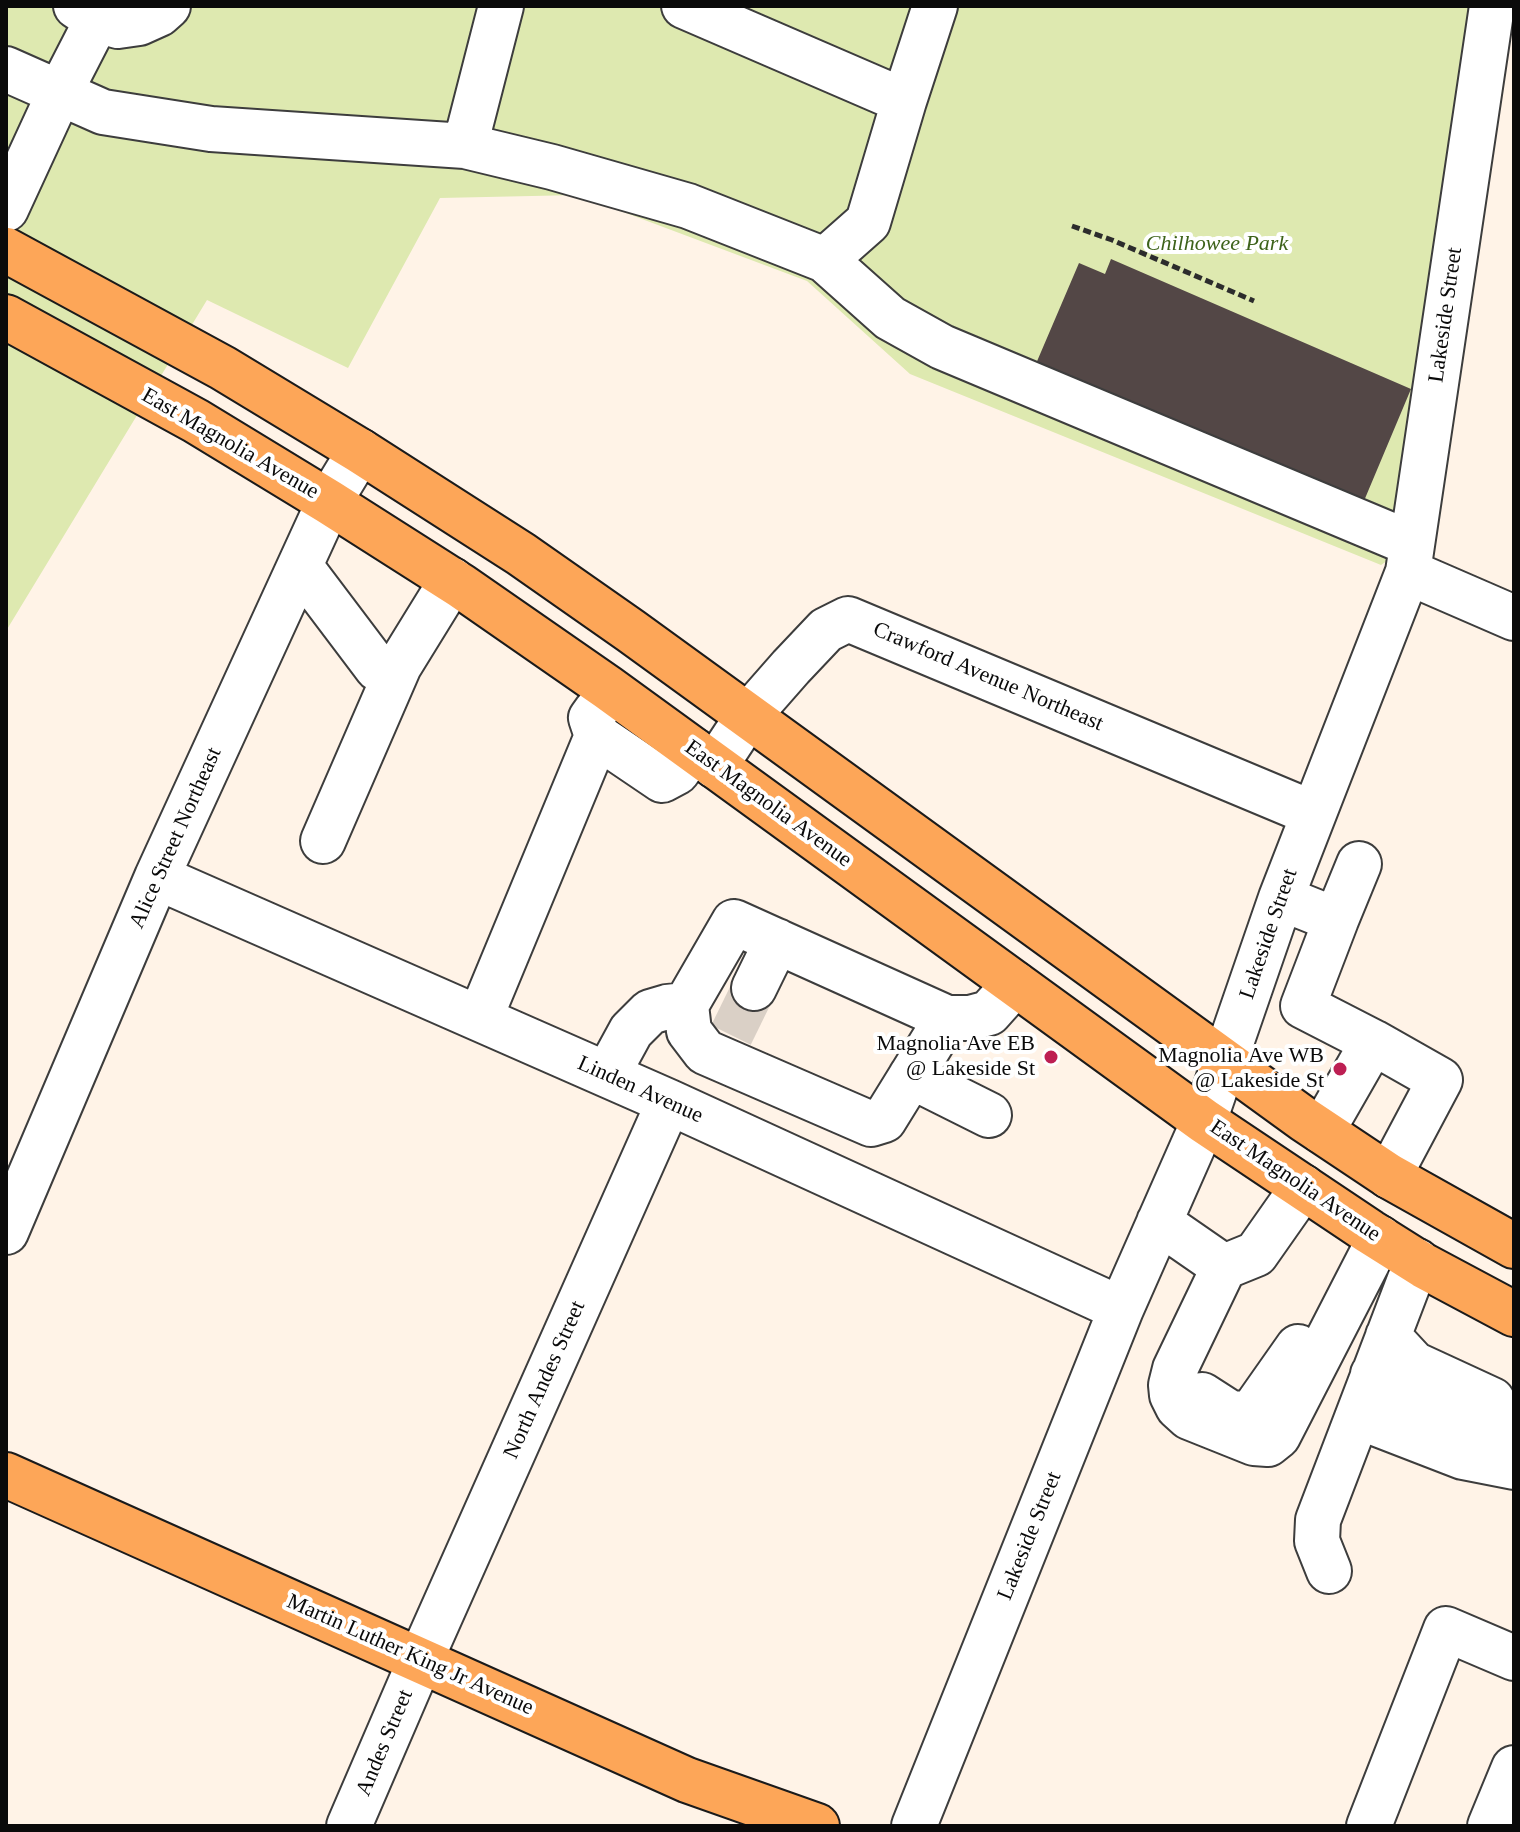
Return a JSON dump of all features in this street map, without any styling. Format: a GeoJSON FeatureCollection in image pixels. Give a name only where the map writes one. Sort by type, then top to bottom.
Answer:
{"type":"FeatureCollection","features":[{"type":"Feature","properties":{"kind":"main road"},"geometry":{"type":"LineString","coordinates":[[6,250],[223,368],[521,554],[1322,1131],[1389,1176],[1514,1246]]}},
{"type":"Feature","properties":{"kind":"main road","name":"East Magnolia Avenue"},"geometry":{"type":"LineString","coordinates":[[6,317],[196,421],[452,580],[608,688],[1204,1121],[1380,1238],[1514,1314]]}},
{"type":"Feature","properties":{"kind":"main road","name":"Martin Luther King Jr Avenue"},"geometry":{"type":"LineString","coordinates":[[6,1475],[687,1780],[817,1826]]}},
{"type":"Feature","properties":{"kind":"street"},"geometry":{"type":"LineString","coordinates":[[6,209],[59,94],[87,13],[118,26],[139,23],[168,6]]}},
{"type":"Feature","properties":{"kind":"street"},"geometry":{"type":"LineString","coordinates":[[465,146],[501,6]]}},
{"type":"Feature","properties":{"kind":"street"},"geometry":{"type":"LineString","coordinates":[[684,6],[904,101]]}},
{"type":"Feature","properties":{"kind":"street"},"geometry":{"type":"LineString","coordinates":[[825,260],[868,222],[935,6]]}},
{"type":"Feature","properties":{"kind":"street","name":"Lakeside Street"},"geometry":{"type":"LineString","coordinates":[[914,1826],[1121,1309],[1204,1121],[1312,813],[1410,558],[1492,6]]}},
{"type":"Feature","properties":{"kind":"street"},"geometry":{"type":"LineString","coordinates":[[6,69],[103,112],[211,129],[465,146],[688,206],[825,260],[890,318],[942,347],[1410,558],[1514,618]]}},
{"type":"Feature","properties":{"kind":"street","name":"Alice Street Northeast"},"geometry":{"type":"LineString","coordinates":[[6,1232],[157,877],[329,502],[360,451]]}},
{"type":"Feature","properties":{"kind":"street"},"geometry":{"type":"LineString","coordinates":[[300,566],[377,668],[399,666]]}},
{"type":"Feature","properties":{"kind":"street"},"geometry":{"type":"LineString","coordinates":[[323,841],[399,666],[452,580]]}},
{"type":"Feature","properties":{"kind":"street","name":"Crawford Avenue Northeast"},"geometry":{"type":"LineString","coordinates":[[597,736],[662,780],[704,758],[748,716],[813,642],[826,630],[848,619],[1312,813]]}},
{"type":"Feature","properties":{"kind":"street"},"geometry":{"type":"LineString","coordinates":[[480,1018],[597,736],[591,718],[608,688]]}},
{"type":"Feature","properties":{"kind":"street"},"geometry":{"type":"LineString","coordinates":[[1359,864],[1303,1006],[1440,1080],[1389,1176]]}},
{"type":"Feature","properties":{"kind":"street","name":"Linden Avenue"},"geometry":{"type":"LineString","coordinates":[[157,877],[669,1102],[1121,1309]]}},
{"type":"Feature","properties":{"kind":"street"},"geometry":{"type":"LineString","coordinates":[[1281,898],[1336,920]]}},
{"type":"Feature","properties":{"kind":"street"},"geometry":{"type":"LineString","coordinates":[[935,1012],[911,1076],[884,1120],[871,1124],[725,1046],[705,1052],[689,1031],[686,1005],[734,922],[935,1012],[970,1018],[989,1013],[1015,984]]}},
{"type":"Feature","properties":{"kind":"street"},"geometry":{"type":"LineString","coordinates":[[792,948],[818,971],[860,999],[902,1017],[935,1012]]}},
{"type":"Feature","properties":{"kind":"street"},"geometry":{"type":"LineString","coordinates":[[754,988],[792,948]]}},
{"type":"Feature","properties":{"kind":"street"},"geometry":{"type":"LineString","coordinates":[[607,1075],[631,1031],[650,1012],[686,1005]]}},
{"type":"Feature","properties":{"kind":"street"},"geometry":{"type":"LineString","coordinates":[[1322,1131],[1373,1042]]}},
{"type":"Feature","properties":{"kind":"street"},"geometry":{"type":"LineString","coordinates":[[911,1076],[989,1115]]}},
{"type":"Feature","properties":{"kind":"street","name":"North Andes Street"},"geometry":{"type":"LineString","coordinates":[[421,1659],[669,1102]]}},
{"type":"Feature","properties":{"kind":"street"},"geometry":{"type":"LineString","coordinates":[[1303,1187],[1240,1260],[1175,1369],[1172,1395],[1178,1407],[1189,1417],[1254,1443],[1268,1444],[1278,1436],[1380,1238]]}},
{"type":"Feature","properties":{"kind":"street"},"geometry":{"type":"LineString","coordinates":[[1159,1222],[1240,1260]]}},
{"type":"Feature","properties":{"kind":"street"},"geometry":{"type":"LineString","coordinates":[[1329,1571],[1317,1541],[1318,1520],[1417,1261]]}},
{"type":"Feature","properties":{"kind":"street"},"geometry":{"type":"LineString","coordinates":[[1373,1374],[1414,1364],[1492,1400],[1514,1436]]}},
{"type":"Feature","properties":{"kind":"street"},"geometry":{"type":"LineString","coordinates":[[1373,1374],[1409,1383],[1487,1418],[1514,1447]]}},
{"type":"Feature","properties":{"kind":"street"},"geometry":{"type":"LineString","coordinates":[[1373,1374],[1401,1398],[1483,1432],[1514,1455]]}},
{"type":"Feature","properties":{"kind":"street"},"geometry":{"type":"LineString","coordinates":[[1373,1374],[1375,1423],[1463,1457],[1514,1465]]}},
{"type":"Feature","properties":{"kind":"street"},"geometry":{"type":"LineString","coordinates":[[1369,1826],[1446,1629],[1514,1658]]}},
{"type":"Feature","properties":{"kind":"street","name":"Andes Street"},"geometry":{"type":"LineString","coordinates":[[349,1826],[421,1659]]}},
{"type":"Feature","properties":{"kind":"street"},"geometry":{"type":"LineString","coordinates":[[1490,1826],[1514,1768]]}},
{"type":"Feature","properties":{"kind":"path"},"geometry":{"type":"LineString","coordinates":[[1072,226],[1254,301]]}},
{"type":"Feature","properties":{"kind":"green space","name":"Chilhowee Park"},"geometry":{"type":"Polygon","coordinates":[[[6,6],[1492,6],[1412,544],[1381,565],[910,374],[807,281],[578,195],[440,198],[348,368],[207,300],[6,631],[6,6]]]}},
{"type":"Feature","properties":{"kind":"building"},"geometry":{"type":"Polygon","coordinates":[[[1111,259],[1411,389],[1361,508],[1035,366],[1079,263],[1105,274],[1111,259]]]}},
{"type":"Feature","properties":{"kind":"tunnel"},"geometry":{"type":"LineString","coordinates":[[731,1035],[754,988]]}},
{"type":"Feature","properties":{"kind":"place","name":"Magnolia Ave EB @ Lakeside St"},"geometry":{"type":"Point","coordinates":[1051,1057]}},
{"type":"Feature","properties":{"kind":"place","name":"Magnolia Ave WB @ Lakeside St"},"geometry":{"type":"Point","coordinates":[1340,1069]}}]}
